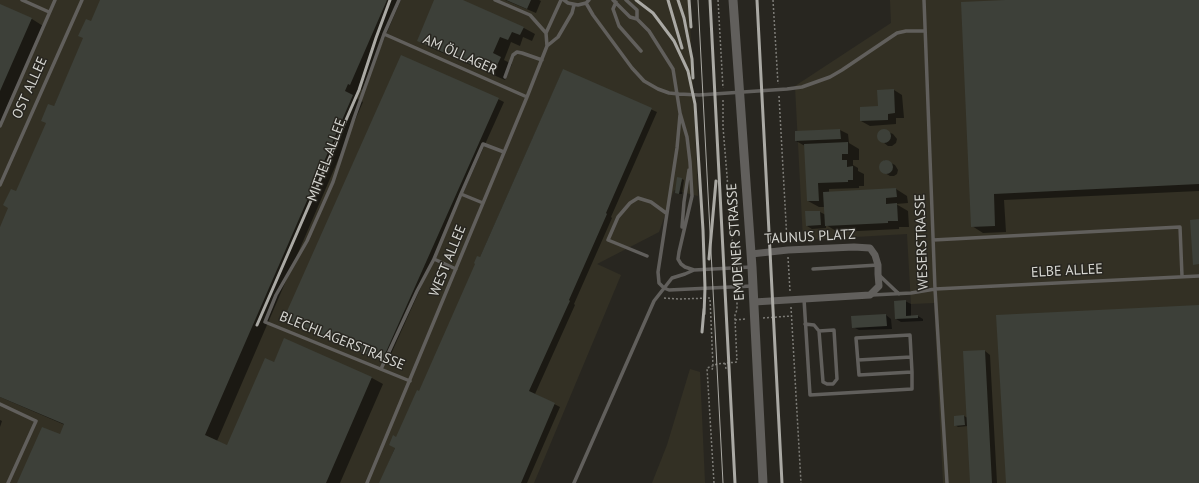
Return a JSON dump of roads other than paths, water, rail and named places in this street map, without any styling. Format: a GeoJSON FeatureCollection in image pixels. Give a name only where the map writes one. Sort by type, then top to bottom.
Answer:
{"type":"FeatureCollection","features":[{"type":"Feature","properties":{"kind":"street","name":"EMDENER STRASSE"},"geometry":{"type":"LineString","coordinates":[[733,0],[752,267],[763,483]]}},
{"type":"Feature","properties":{"kind":"street","name":"TAUNUS PLATZ"},"geometry":{"type":"LineString","coordinates":[[751,254],[788,250],[854,247],[870,248],[875,255],[878,265],[879,286],[870,295]]}},
{"type":"Feature","properties":{"kind":"street"},"geometry":{"type":"LineString","coordinates":[[754,302],[870,295]]}},
{"type":"Feature","properties":{"kind":"lane"},"geometry":{"type":"LineString","coordinates":[[22,0],[50,12]]}},
{"type":"Feature","properties":{"kind":"lane","name":"OST ALLEE"},"geometry":{"type":"LineString","coordinates":[[0,126],[55,0]]}},
{"type":"Feature","properties":{"kind":"lane","name":"OST ALLEE"},"geometry":{"type":"LineString","coordinates":[[0,185],[82,0]]}},
{"type":"Feature","properties":{"kind":"lane","name":"MITTEL ALLEE"},"geometry":{"type":"LineString","coordinates":[[265,322],[276,295],[307,241],[333,182],[384,34],[399,0]]}},
{"type":"Feature","properties":{"kind":"lane"},"geometry":{"type":"LineString","coordinates":[[495,0],[530,15],[546,33]]}},
{"type":"Feature","properties":{"kind":"lane"},"geometry":{"type":"LineString","coordinates":[[563,0],[574,5],[588,1],[593,15],[632,68],[644,81],[658,89],[669,93],[679,94],[699,95],[802,87],[836,74],[897,33],[906,30],[924,30]]}},
{"type":"Feature","properties":{"kind":"lane","name":"WEST ALLEE"},"geometry":{"type":"LineString","coordinates":[[367,483],[542,60],[547,46],[546,33],[563,0]]}},
{"type":"Feature","properties":{"kind":"lane"},"geometry":{"type":"LineString","coordinates":[[626,0],[637,10],[637,19]]}},
{"type":"Feature","properties":{"kind":"lane","name":"WESERSTRASSE"},"geometry":{"type":"LineString","coordinates":[[924,0],[935,289],[947,483]]}},
{"type":"Feature","properties":{"kind":"lane"},"geometry":{"type":"LineString","coordinates":[[615,1],[630,17],[637,19],[649,31],[673,69],[680,113],[687,137],[692,196],[681,238]]}},
{"type":"Feature","properties":{"kind":"lane"},"geometry":{"type":"LineString","coordinates":[[615,1],[613,10],[619,26],[641,51]]}},
{"type":"Feature","properties":{"kind":"lane","name":"WEST ALLEE"},"geometry":{"type":"LineString","coordinates":[[547,46],[558,37],[572,13],[574,5]]}},
{"type":"Feature","properties":{"kind":"lane","name":"AM ÖLLAGER"},"geometry":{"type":"LineString","coordinates":[[384,34],[527,97]]}},
{"type":"Feature","properties":{"kind":"lane"},"geometry":{"type":"LineString","coordinates":[[505,77],[513,55],[517,52],[522,52],[542,60]]}},
{"type":"Feature","properties":{"kind":"lane"},"geometry":{"type":"LineString","coordinates":[[680,113],[677,148],[658,272],[659,283],[664,288],[669,290],[753,286]]}},
{"type":"Feature","properties":{"kind":"lane"},"geometry":{"type":"LineString","coordinates":[[381,369],[417,290],[434,259],[483,144],[504,152]]}},
{"type":"Feature","properties":{"kind":"lane"},"geometry":{"type":"LineString","coordinates":[[690,162],[678,259],[685,267],[694,270]]}},
{"type":"Feature","properties":{"kind":"lane"},"geometry":{"type":"LineString","coordinates":[[461,194],[483,203]]}},
{"type":"Feature","properties":{"kind":"lane"},"geometry":{"type":"LineString","coordinates":[[647,256],[608,240],[613,228],[623,210],[638,198],[651,202],[666,213]]}},
{"type":"Feature","properties":{"kind":"lane"},"geometry":{"type":"LineString","coordinates":[[933,240],[1180,227],[1182,276]]}},
{"type":"Feature","properties":{"kind":"lane"},"geometry":{"type":"LineString","coordinates":[[434,259],[456,268]]}},
{"type":"Feature","properties":{"kind":"lane"},"geometry":{"type":"LineString","coordinates":[[812,269],[878,265]]}},
{"type":"Feature","properties":{"kind":"lane"},"geometry":{"type":"LineString","coordinates":[[574,483],[657,297],[672,278],[694,270],[752,267]]}},
{"type":"Feature","properties":{"kind":"lane"},"geometry":{"type":"LineString","coordinates":[[878,274],[900,294]]}},
{"type":"Feature","properties":{"kind":"lane","name":"ELBE ALLEE"},"geometry":{"type":"LineString","coordinates":[[870,295],[900,294],[935,289],[1199,276]]}},
{"type":"Feature","properties":{"kind":"lane"},"geometry":{"type":"LineString","coordinates":[[804,299],[810,395],[912,389],[912,372],[910,335],[856,338],[859,375],[912,372]]}},
{"type":"Feature","properties":{"kind":"lane","name":"BLECHLAGERSTRASSE"},"geometry":{"type":"LineString","coordinates":[[265,322],[410,381]]}},
{"type":"Feature","properties":{"kind":"lane"},"geometry":{"type":"LineString","coordinates":[[805,324],[814,325],[819,331],[823,382],[833,384],[837,379],[834,330],[819,331]]}},
{"type":"Feature","properties":{"kind":"lane"},"geometry":{"type":"LineString","coordinates":[[858,360],[911,357]]}},
{"type":"Feature","properties":{"kind":"lane"},"geometry":{"type":"LineString","coordinates":[[0,404],[36,421],[8,483]]}},
{"type":"Feature","properties":{"kind":"tram line"},"geometry":{"type":"LineString","coordinates":[[698,0],[723,483]]}},
{"type":"Feature","properties":{"kind":"railway"},"geometry":{"type":"LineString","coordinates":[[257,325],[359,90],[390,0]]}},
{"type":"Feature","properties":{"kind":"railway"},"geometry":{"type":"LineString","coordinates":[[636,0],[653,13],[674,41],[688,71],[695,104],[703,230],[705,288],[704,314]]}},
{"type":"Feature","properties":{"kind":"railway"},"geometry":{"type":"LineString","coordinates":[[668,0],[682,48]]}},
{"type":"Feature","properties":{"kind":"railway"},"geometry":{"type":"LineString","coordinates":[[678,0],[684,18],[692,59],[693,78]]}},
{"type":"Feature","properties":{"kind":"railway"},"geometry":{"type":"LineString","coordinates":[[689,0],[691,27]]}},
{"type":"Feature","properties":{"kind":"railway"},"geometry":{"type":"LineString","coordinates":[[710,0],[735,483]]}},
{"type":"Feature","properties":{"kind":"railway"},"geometry":{"type":"LineString","coordinates":[[757,0],[782,483]]}},
{"type":"Feature","properties":{"kind":"railway"},"geometry":{"type":"LineString","coordinates":[[709,259],[716,181]]}},
{"type":"Feature","properties":{"kind":"railway"},"geometry":{"type":"LineString","coordinates":[[702,332],[704,309]]}}]}
